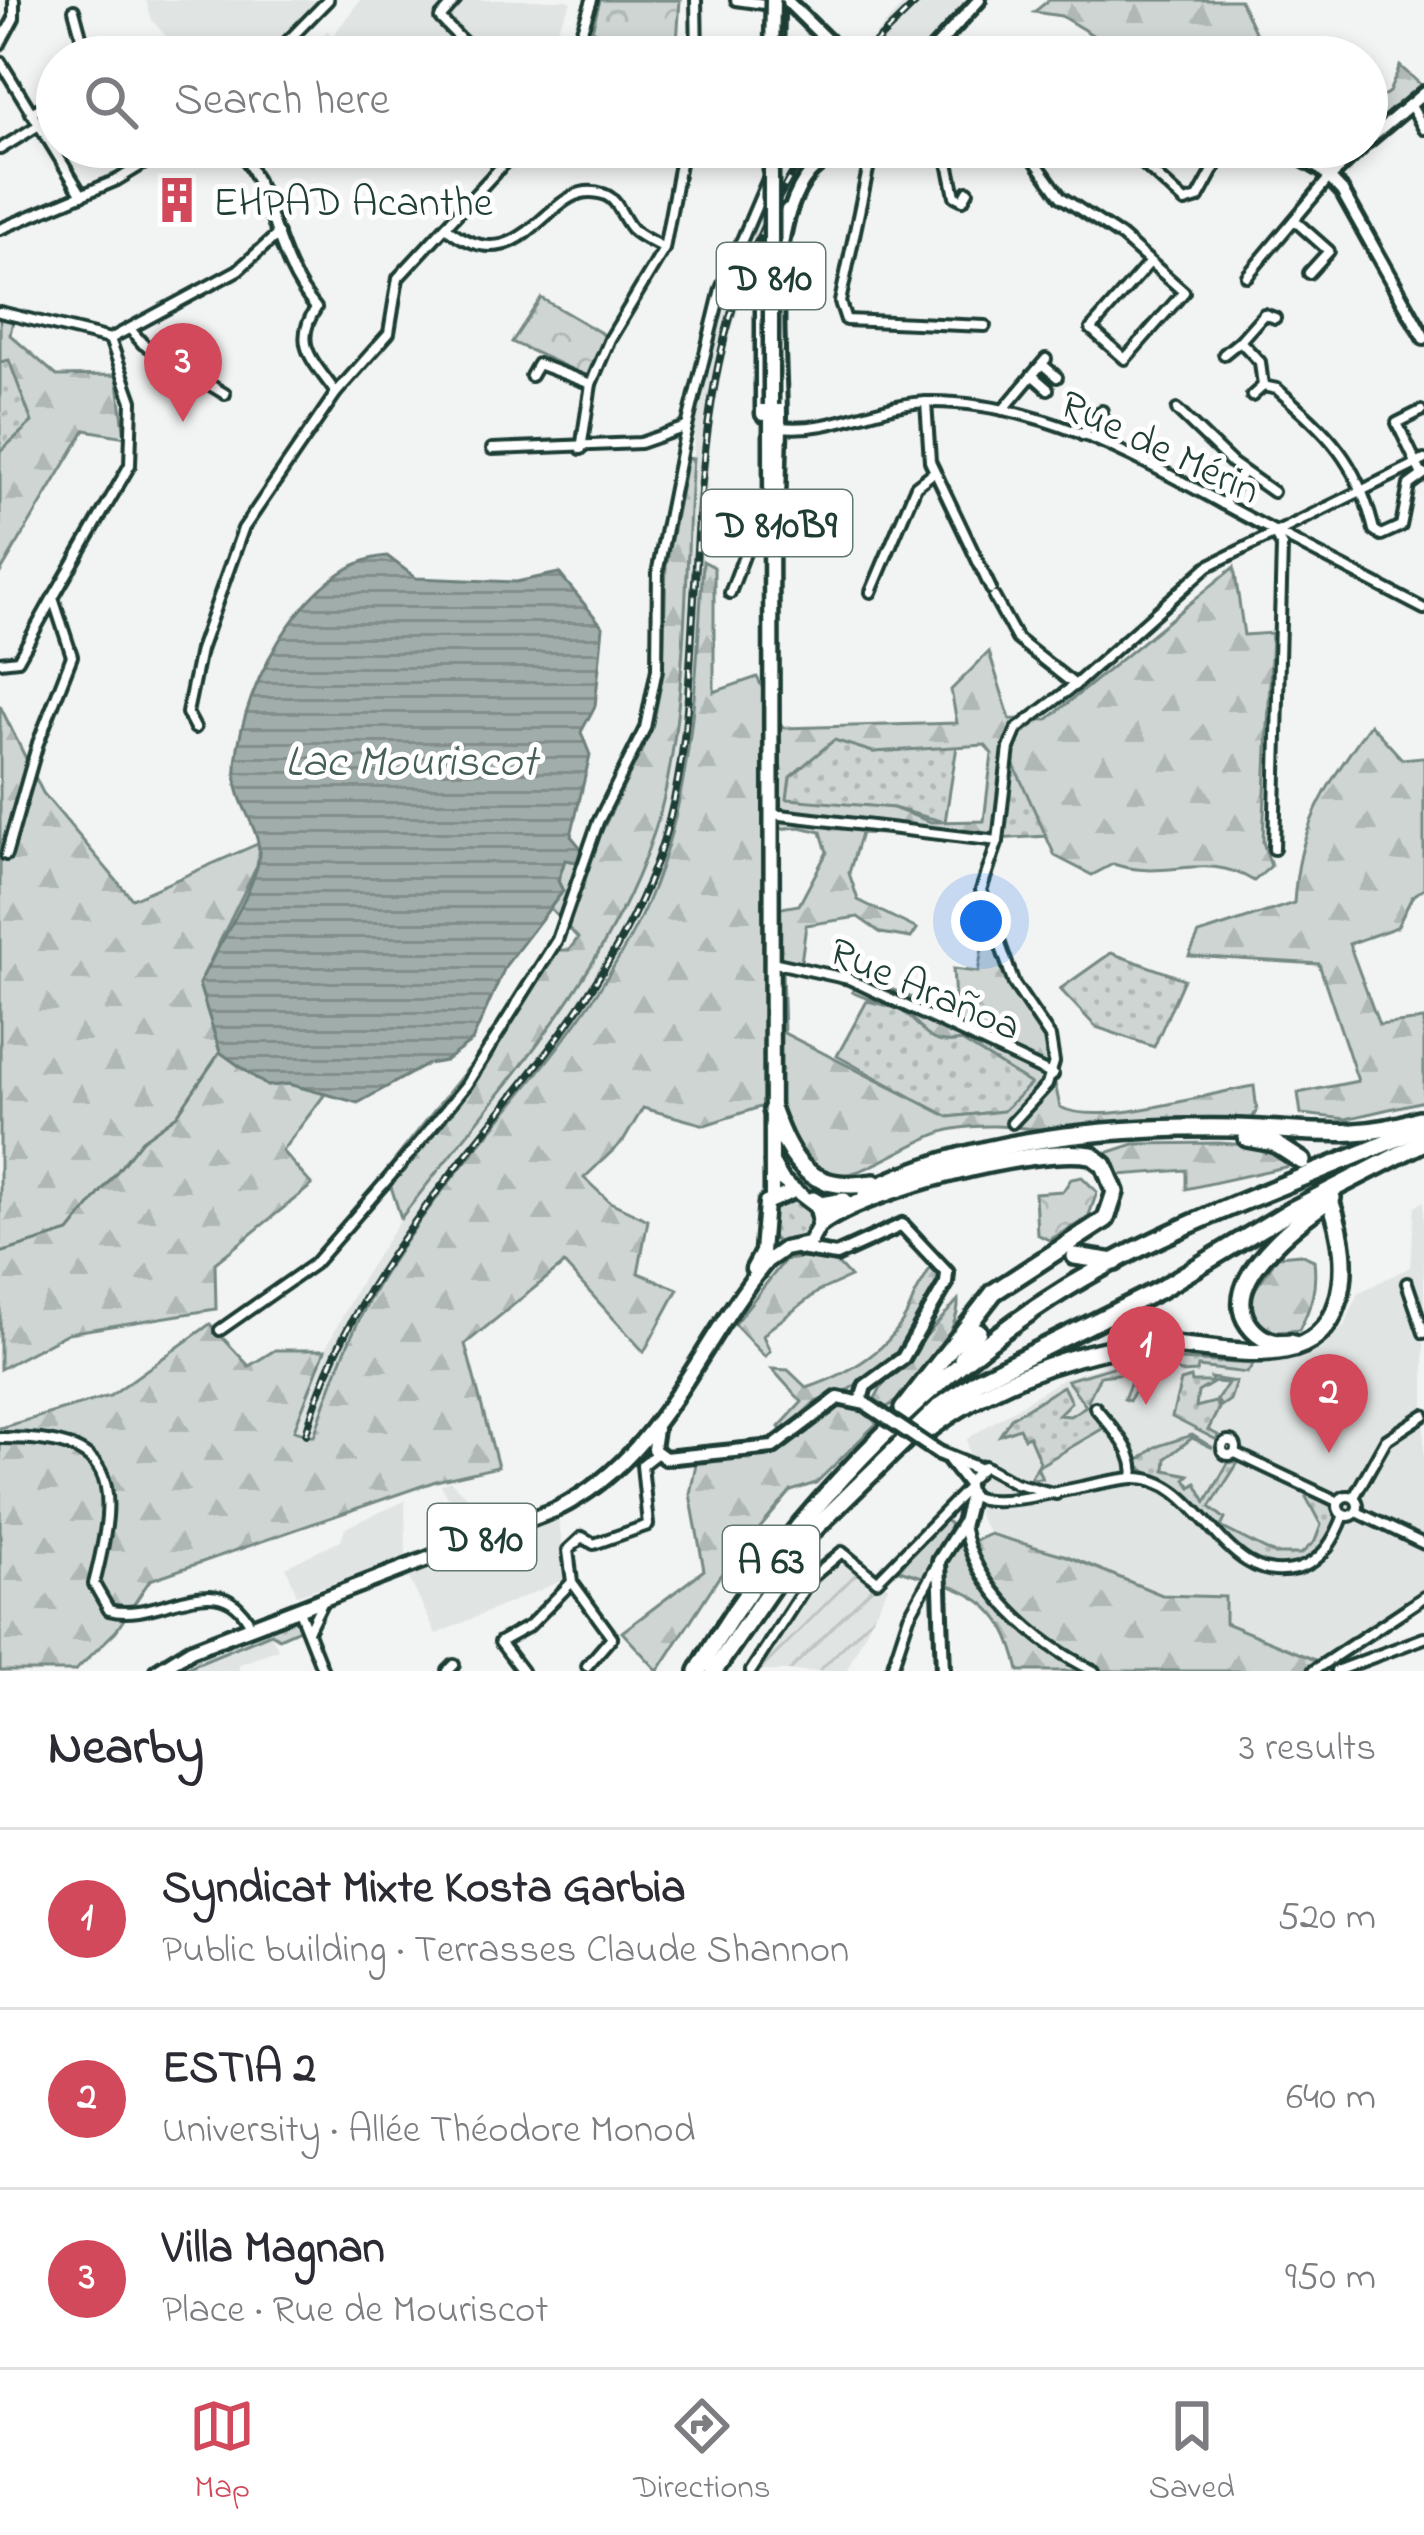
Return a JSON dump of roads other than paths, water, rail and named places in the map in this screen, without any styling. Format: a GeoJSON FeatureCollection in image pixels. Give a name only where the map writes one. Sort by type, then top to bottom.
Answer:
{"type":"FeatureCollection","features":[{"type":"Feature","properties":{"kind":"highway"},"geometry":{"type":"LineString","coordinates":[[772,1110],[785,1147],[815,1178],[844,1188],[1011,1145],[1216,1130],[1378,1131],[1424,1118]]}},
{"type":"Feature","properties":{"kind":"highway"},"geometry":{"type":"LineString","coordinates":[[819,1228],[836,1212],[892,1191],[1041,1154],[1123,1140],[1220,1137],[1274,1143],[1304,1160],[1277,1138],[1216,1130]]}},
{"type":"Feature","properties":{"kind":"highway"},"geometry":{"type":"LineString","coordinates":[[884,1457],[897,1454],[1001,1384],[1092,1354],[1155,1343],[1264,1352],[1306,1344],[1322,1332],[1340,1298],[1340,1234],[1330,1204],[1337,1254],[1331,1304],[1318,1326],[1300,1342],[1283,1345],[1264,1339],[1244,1318],[1241,1303],[1252,1272],[1319,1206],[1422,1138]]}},
{"type":"Feature","properties":{"kind":"highway","name":"A 63"},"geometry":{"type":"LineString","coordinates":[[698,1671],[755,1580],[837,1482],[949,1378],[1066,1288],[1206,1217],[1422,1138]]}},
{"type":"Feature","properties":{"kind":"highway","name":"A 63"},"geometry":{"type":"LineString","coordinates":[[714,1671],[784,1564],[884,1457],[978,1380],[1225,1256],[1290,1211],[1422,1138]]}},
{"type":"Feature","properties":{"kind":"highway"},"geometry":{"type":"LineString","coordinates":[[837,1482],[910,1402],[994,1292],[1106,1219],[1115,1192],[1104,1165],[1091,1155],[1041,1154]]}},
{"type":"Feature","properties":{"kind":"highway"},"geometry":{"type":"LineString","coordinates":[[812,1200],[832,1204],[889,1180]]}},
{"type":"Feature","properties":{"kind":"highway"},"geometry":{"type":"LineString","coordinates":[[1075,1256],[1118,1262]]}},
{"type":"Feature","properties":{"kind":"highway"},"geometry":{"type":"LineString","coordinates":[[1040,1291],[1066,1288]]}},
{"type":"Feature","properties":{"kind":"highway"},"geometry":{"type":"LineString","coordinates":[[949,1378],[974,1346],[978,1331]]}},
{"type":"Feature","properties":{"kind":"main road"},"geometry":{"type":"LineString","coordinates":[[773,0],[774,36]]}},
{"type":"Feature","properties":{"kind":"main road","name":"D 810"},"geometry":{"type":"LineString","coordinates":[[772,1197],[774,168]]}},
{"type":"Feature","properties":{"kind":"main road"},"geometry":{"type":"LineString","coordinates":[[770,541],[763,261],[788,210]]}},
{"type":"Feature","properties":{"kind":"main road","name":"D 810B9"},"geometry":{"type":"LineString","coordinates":[[771,619],[781,427]]}},
{"type":"Feature","properties":{"kind":"main road"},"geometry":{"type":"LineString","coordinates":[[772,1163],[794,1191],[812,1200],[819,1228],[800,1249],[784,1250],[761,1228],[762,1211],[772,1197],[794,1191]]}},
{"type":"Feature","properties":{"kind":"main road","name":"D 810"},"geometry":{"type":"LineString","coordinates":[[639,1446],[749,1277],[762,1252],[761,1228]]}},
{"type":"Feature","properties":{"kind":"main road","name":"D 810"},"geometry":{"type":"LineString","coordinates":[[157,1671],[191,1650],[582,1497],[625,1464],[759,1271],[784,1250]]}},
{"type":"Feature","properties":{"kind":"street"},"geometry":{"type":"LineString","coordinates":[[0,44],[14,18],[14,0]]}},
{"type":"Feature","properties":{"kind":"street"},"geometry":{"type":"LineString","coordinates":[[292,36],[326,0]]}},
{"type":"Feature","properties":{"kind":"street"},"geometry":{"type":"LineString","coordinates":[[457,0],[440,18],[457,36]]}},
{"type":"Feature","properties":{"kind":"street"},"geometry":{"type":"LineString","coordinates":[[579,0],[589,16]]}},
{"type":"Feature","properties":{"kind":"street"},"geometry":{"type":"LineString","coordinates":[[582,36],[592,0]]}},
{"type":"Feature","properties":{"kind":"street"},"geometry":{"type":"LineString","coordinates":[[696,0],[697,36]]}},
{"type":"Feature","properties":{"kind":"street"},"geometry":{"type":"LineString","coordinates":[[736,0],[771,5],[779,14],[777,36]]}},
{"type":"Feature","properties":{"kind":"street"},"geometry":{"type":"LineString","coordinates":[[787,0],[823,36]]}},
{"type":"Feature","properties":{"kind":"street"},"geometry":{"type":"LineString","coordinates":[[947,36],[979,0]]}},
{"type":"Feature","properties":{"kind":"street"},"geometry":{"type":"LineString","coordinates":[[74,10],[82,36]]}},
{"type":"Feature","properties":{"kind":"street"},"geometry":{"type":"LineString","coordinates":[[0,61],[36,120]]}},
{"type":"Feature","properties":{"kind":"street"},"geometry":{"type":"LineString","coordinates":[[1388,124],[1424,93]]}},
{"type":"Feature","properties":{"kind":"street"},"geometry":{"type":"LineString","coordinates":[[1411,104],[1424,129]]}},
{"type":"Feature","properties":{"kind":"street"},"geometry":{"type":"LineString","coordinates":[[31,113],[36,110]]}},
{"type":"Feature","properties":{"kind":"street"},"geometry":{"type":"LineString","coordinates":[[0,148],[36,127]]}},
{"type":"Feature","properties":{"kind":"street"},"geometry":{"type":"LineString","coordinates":[[65,168],[82,195]]}},
{"type":"Feature","properties":{"kind":"street"},"geometry":{"type":"LineString","coordinates":[[0,230],[132,168]]}},
{"type":"Feature","properties":{"kind":"street"},"geometry":{"type":"LineString","coordinates":[[248,168],[278,234],[290,278],[316,308],[303,327],[304,342],[336,393]]}},
{"type":"Feature","properties":{"kind":"street"},"geometry":{"type":"LineString","coordinates":[[195,728],[187,713],[200,650],[243,530],[336,393],[389,333],[398,278],[500,168]]}},
{"type":"Feature","properties":{"kind":"street"},"geometry":{"type":"LineString","coordinates":[[581,449],[591,384],[610,339],[664,249],[679,168]]}},
{"type":"Feature","properties":{"kind":"street"},"geometry":{"type":"LineString","coordinates":[[220,1330],[314,1264],[414,1149],[466,1085],[557,940],[598,822],[645,728],[657,669],[658,568],[713,315],[773,168]]}},
{"type":"Feature","properties":{"kind":"street"},"geometry":{"type":"LineString","coordinates":[[788,210],[816,168]]}},
{"type":"Feature","properties":{"kind":"street"},"geometry":{"type":"LineString","coordinates":[[868,168],[840,302],[846,320],[985,326]]}},
{"type":"Feature","properties":{"kind":"street"},"geometry":{"type":"LineString","coordinates":[[947,168],[955,196],[963,200],[968,191]]}},
{"type":"Feature","properties":{"kind":"street"},"geometry":{"type":"LineString","coordinates":[[1040,168],[1061,197],[1150,262],[1184,292],[1125,359],[1091,329],[1150,262]]}},
{"type":"Feature","properties":{"kind":"street"},"geometry":{"type":"LineString","coordinates":[[1148,168],[1185,202],[1198,198],[1214,168]]}},
{"type":"Feature","properties":{"kind":"street"},"geometry":{"type":"LineString","coordinates":[[1316,168],[1330,177],[1358,215],[1424,338]]}},
{"type":"Feature","properties":{"kind":"street"},"geometry":{"type":"LineString","coordinates":[[1247,275],[1339,168]]}},
{"type":"Feature","properties":{"kind":"street"},"geometry":{"type":"LineString","coordinates":[[447,228],[473,245],[501,245],[529,233],[579,194],[599,192],[614,200],[632,229],[664,249]]}},
{"type":"Feature","properties":{"kind":"street","name":"D 810B9"},"geometry":{"type":"LineString","coordinates":[[781,427],[782,261],[788,210]]}},
{"type":"Feature","properties":{"kind":"street"},"geometry":{"type":"LineString","coordinates":[[1294,220],[1329,251],[1309,273]]}},
{"type":"Feature","properties":{"kind":"street"},"geometry":{"type":"LineString","coordinates":[[0,312],[110,339],[238,270],[278,234]]}},
{"type":"Feature","properties":{"kind":"street"},"geometry":{"type":"LineString","coordinates":[[1224,354],[1264,314],[1275,318]]}},
{"type":"Feature","properties":{"kind":"street"},"geometry":{"type":"LineString","coordinates":[[130,329],[143,344],[226,394]]}},
{"type":"Feature","properties":{"kind":"street"},"geometry":{"type":"LineString","coordinates":[[0,662],[18,660],[130,465],[132,401],[110,339]]}},
{"type":"Feature","properties":{"kind":"street"},"geometry":{"type":"LineString","coordinates":[[1240,341],[1260,362],[1263,386]]}},
{"type":"Feature","properties":{"kind":"street"},"geometry":{"type":"LineString","coordinates":[[1003,410],[1044,362],[1057,377]]}},
{"type":"Feature","properties":{"kind":"street"},"geometry":{"type":"LineString","coordinates":[[531,376],[538,364],[591,384]]}},
{"type":"Feature","properties":{"kind":"street"},"geometry":{"type":"LineString","coordinates":[[1032,375],[1048,389]]}},
{"type":"Feature","properties":{"kind":"street"},"geometry":{"type":"LineString","coordinates":[[1252,396],[1263,386]]}},
{"type":"Feature","properties":{"kind":"street"},"geometry":{"type":"LineString","coordinates":[[1263,386],[1276,389],[1336,442],[1361,488],[1374,530],[1394,533],[1401,526],[1409,485],[1423,474],[1397,424],[1421,411]]}},
{"type":"Feature","properties":{"kind":"street"},"geometry":{"type":"LineString","coordinates":[[926,402],[926,442],[934,472],[992,593],[1017,639],[1075,685]]}},
{"type":"Feature","properties":{"kind":"street","name":"Rue de Mérin"},"geometry":{"type":"LineString","coordinates":[[781,427],[843,425],[881,406],[926,402],[1003,410],[1082,435],[1273,530],[1282,546],[1274,849]]}},
{"type":"Feature","properties":{"kind":"street"},"geometry":{"type":"LineString","coordinates":[[1178,410],[1243,472],[1273,492]]}},
{"type":"Feature","properties":{"kind":"street"},"geometry":{"type":"LineString","coordinates":[[1082,435],[1102,411]]}},
{"type":"Feature","properties":{"kind":"street"},"geometry":{"type":"LineString","coordinates":[[492,448],[581,449],[640,443],[688,426]]}},
{"type":"Feature","properties":{"kind":"street"},"geometry":{"type":"LineString","coordinates":[[1012,1124],[1054,1075],[1050,1037],[1014,984],[981,890],[998,841],[1009,748],[1017,729],[1075,685],[1208,566],[1273,530],[1420,462]]}},
{"type":"Feature","properties":{"kind":"street"},"geometry":{"type":"LineString","coordinates":[[871,592],[916,486],[934,472]]}},
{"type":"Feature","properties":{"kind":"street"},"geometry":{"type":"LineString","coordinates":[[1223,504],[1243,472]]}},
{"type":"Feature","properties":{"kind":"street"},"geometry":{"type":"LineString","coordinates":[[730,593],[753,532],[766,516]]}},
{"type":"Feature","properties":{"kind":"street"},"geometry":{"type":"LineString","coordinates":[[1273,530],[1424,609]]}},
{"type":"Feature","properties":{"kind":"street"},"geometry":{"type":"LineString","coordinates":[[6,854],[38,743],[72,656],[53,598]]}},
{"type":"Feature","properties":{"kind":"street"},"geometry":{"type":"LineString","coordinates":[[771,814],[998,841]]}},
{"type":"Feature","properties":{"kind":"street","name":"Rue Arañoa"},"geometry":{"type":"LineString","coordinates":[[772,962],[849,979],[1054,1075]]}},
{"type":"Feature","properties":{"kind":"street"},"geometry":{"type":"LineString","coordinates":[[656,1454],[665,1459],[773,1447],[825,1403],[847,1397],[903,1358],[946,1283],[941,1263],[902,1225],[829,1253],[800,1249]]}},
{"type":"Feature","properties":{"kind":"street"},"geometry":{"type":"LineString","coordinates":[[819,1228],[829,1253]]}},
{"type":"Feature","properties":{"kind":"street"},"geometry":{"type":"LineString","coordinates":[[1407,1283],[1424,1334]]}},
{"type":"Feature","properties":{"kind":"street"},"geometry":{"type":"LineString","coordinates":[[865,1403],[866,1386]]}},
{"type":"Feature","properties":{"kind":"street"},"geometry":{"type":"LineString","coordinates":[[847,1397],[865,1403],[945,1457],[976,1468],[989,1467],[1000,1476],[1056,1494]]}},
{"type":"Feature","properties":{"kind":"street"},"geometry":{"type":"LineString","coordinates":[[1095,1407],[1132,1461],[1133,1478]]}},
{"type":"Feature","properties":{"kind":"street"},"geometry":{"type":"LineString","coordinates":[[656,1454],[654,1433],[666,1411]]}},
{"type":"Feature","properties":{"kind":"street"},"geometry":{"type":"LineString","coordinates":[[1357,1512],[1354,1497],[1386,1440],[1424,1415]]}},
{"type":"Feature","properties":{"kind":"street"},"geometry":{"type":"LineString","coordinates":[[0,1438],[53,1438],[84,1449],[100,1464],[106,1486],[104,1546],[94,1584],[109,1610],[126,1615],[177,1600],[230,1598],[240,1605],[250,1626]]}},
{"type":"Feature","properties":{"kind":"street"},"geometry":{"type":"LineString","coordinates":[[1235,1453],[1339,1502],[1354,1497]]}},
{"type":"Feature","properties":{"kind":"street"},"geometry":{"type":"LineString","coordinates":[[587,1666],[612,1637],[572,1582],[566,1557],[583,1537],[594,1544],[648,1525],[642,1466],[656,1454]]}},
{"type":"Feature","properties":{"kind":"street"},"geometry":{"type":"LineString","coordinates":[[945,1457],[983,1502]]}},
{"type":"Feature","properties":{"kind":"street"},"geometry":{"type":"LineString","coordinates":[[976,1468],[963,1521],[977,1568],[1057,1653],[1094,1671]]}},
{"type":"Feature","properties":{"kind":"street"},"geometry":{"type":"LineString","coordinates":[[994,1498],[1002,1488],[1000,1476]]}},
{"type":"Feature","properties":{"kind":"street"},"geometry":{"type":"LineString","coordinates":[[891,1671],[909,1616],[939,1561],[963,1521],[994,1498],[1056,1494],[1133,1478],[1163,1484],[1233,1552],[1274,1570],[1290,1571],[1316,1560],[1343,1515],[1357,1512],[1424,1544]]}},
{"type":"Feature","properties":{"kind":"street"},"geometry":{"type":"LineString","coordinates":[[751,1671],[811,1579],[842,1552],[877,1581],[968,1489]]}},
{"type":"Feature","properties":{"kind":"street"},"geometry":{"type":"LineString","coordinates":[[1339,1502],[1343,1515]]}},
{"type":"Feature","properties":{"kind":"street"},"geometry":{"type":"LineString","coordinates":[[939,1561],[943,1671]]}},
{"type":"Feature","properties":{"kind":"street"},"geometry":{"type":"LineString","coordinates":[[522,1671],[500,1642],[529,1626],[572,1582]]}},
{"type":"Feature","properties":{"kind":"street"},"geometry":{"type":"LineString","coordinates":[[1312,1671],[1424,1597]]}},
{"type":"Feature","properties":{"kind":"street"},"geometry":{"type":"LineString","coordinates":[[308,1632],[325,1598]]}},
{"type":"Feature","properties":{"kind":"street"},"geometry":{"type":"LineString","coordinates":[[298,1608],[323,1671]]}},
{"type":"Feature","properties":{"kind":"street"},"geometry":{"type":"LineString","coordinates":[[1336,1671],[1424,1638]]}},
{"type":"Feature","properties":{"kind":"water","name":"Lac Mouriscot"},"geometry":{"type":"Polygon","coordinates":[[[387,556],[416,578],[516,582],[559,573],[603,627],[595,706],[581,732],[590,755],[571,836],[581,848],[577,862],[565,860],[558,881],[563,891],[506,965],[472,1041],[445,1061],[428,1064],[358,1103],[289,1084],[267,1086],[220,1052],[199,984],[257,867],[258,844],[236,779],[246,713],[260,677],[301,609],[327,583],[356,564],[387,556]]]}},
{"type":"Feature","properties":{"kind":"waterway"},"geometry":{"type":"LineString","coordinates":[[0,1253],[69,1232],[142,1140],[177,1115],[220,1052]]}},
{"type":"Feature","properties":{"kind":"railway"},"geometry":{"type":"LineString","coordinates":[[882,36],[919,0]]}},
{"type":"Feature","properties":{"kind":"railway"},"geometry":{"type":"LineString","coordinates":[[306,1434],[336,1353],[376,1280],[423,1211],[576,1012],[620,941],[655,865],[683,751],[700,503],[715,381],[748,264],[797,168]]}},
{"type":"Feature","properties":{"kind":"place","name":"EHPAD Acanthe"},"geometry":{"type":"Point","coordinates":[177,200]}},
{"type":"Feature","properties":{"kind":"place","name":"Villa Magnan"},"geometry":{"type":"Point","coordinates":[183,422]}},
{"type":"Feature","properties":{"kind":"place","name":"Syndicat Mixte Kosta Garbia"},"geometry":{"type":"Point","coordinates":[1146,1405]}},
{"type":"Feature","properties":{"kind":"place","name":"ESTIA 2"},"geometry":{"type":"Point","coordinates":[1329,1453]}}]}
